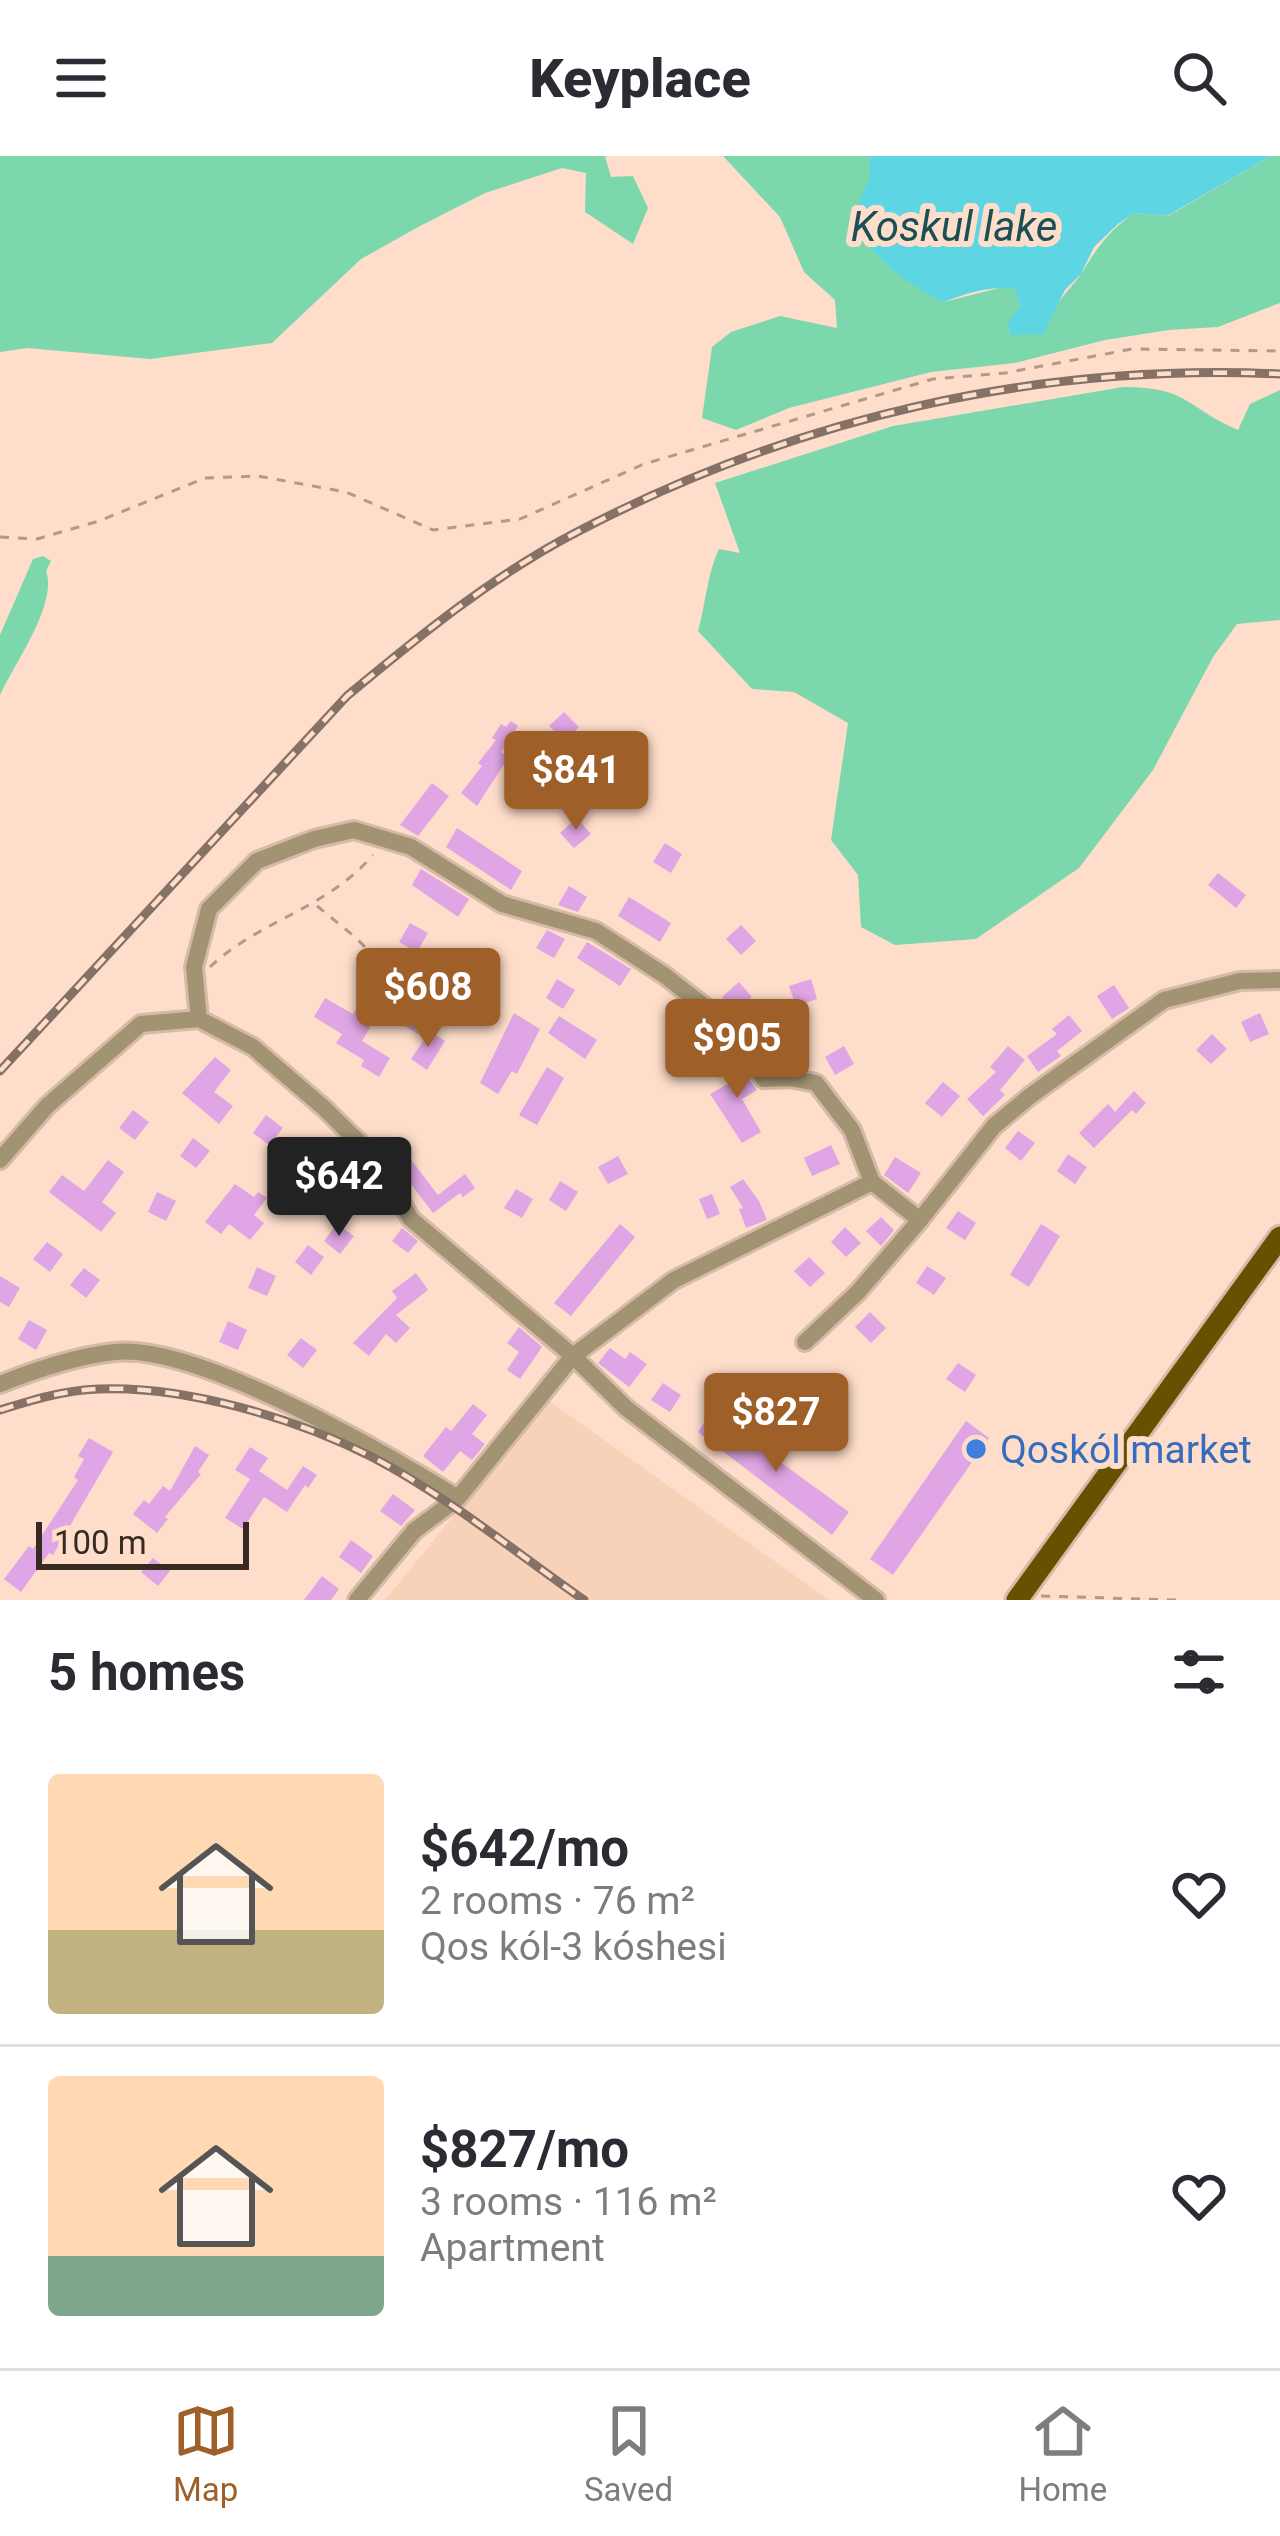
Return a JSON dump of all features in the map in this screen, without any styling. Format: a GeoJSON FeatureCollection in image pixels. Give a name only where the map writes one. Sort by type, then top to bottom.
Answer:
{"type":"FeatureCollection","features":[{"type":"Feature","properties":{"kind":"main road"},"geometry":{"type":"LineString","coordinates":[[1019,1598],[1280,1237]]}},
{"type":"Feature","properties":{"kind":"street"},"geometry":{"type":"LineString","coordinates":[[199,1019],[194,967],[209,909],[257,861],[314,839],[354,830],[411,847],[502,904],[596,931],[664,975],[726,1023],[764,1079],[816,1083],[852,1130],[872,1182],[920,1220]]}},
{"type":"Feature","properties":{"kind":"street"},"geometry":{"type":"LineString","coordinates":[[806,1342],[858,1292],[994,1126],[1164,1000],[1240,981],[1280,980]]}},
{"type":"Feature","properties":{"kind":"street"},"geometry":{"type":"LineString","coordinates":[[0,1160],[47,1106],[141,1024],[199,1019],[253,1047],[324,1108],[375,1159],[411,1219],[573,1356],[626,1408],[876,1600]]}},
{"type":"Feature","properties":{"kind":"street"},"geometry":{"type":"LineString","coordinates":[[357,1600],[413,1531],[458,1498],[573,1356],[674,1280],[872,1182]]}},
{"type":"Feature","properties":{"kind":"street"},"geometry":{"type":"LineString","coordinates":[[0,1384],[117,1352],[173,1360],[360,1438],[458,1498]]}},
{"type":"Feature","properties":{"kind":"path"},"geometry":{"type":"LineString","coordinates":[[0,537],[38,539],[205,478],[258,476],[346,492],[433,530],[520,519],[644,464],[933,379],[1005,374],[1132,349],[1280,351]]}},
{"type":"Feature","properties":{"kind":"path"},"geometry":{"type":"LineString","coordinates":[[196,981],[235,944],[315,905],[354,876],[386,839]]}},
{"type":"Feature","properties":{"kind":"path"},"geometry":{"type":"LineString","coordinates":[[315,905],[415,997]]}},
{"type":"Feature","properties":{"kind":"path"},"geometry":{"type":"LineString","coordinates":[[1019,1598],[1175,1600]]}},
{"type":"Feature","properties":{"kind":"shaded area"},"geometry":{"type":"Polygon","coordinates":[[[548,1400],[829,1600],[385,1600],[548,1400]]]}},
{"type":"Feature","properties":{"kind":"green space"},"geometry":{"type":"Polygon","coordinates":[[[0,156],[605,156],[611,177],[633,176],[648,208],[633,244],[585,212],[586,173],[562,168],[485,193],[361,259],[272,343],[150,359],[27,348],[0,352],[0,156]]]}},
{"type":"Feature","properties":{"kind":"green space"},"geometry":{"type":"Polygon","coordinates":[[[723,156],[869,156],[873,175],[865,190],[944,302],[1003,287],[1017,289],[1020,307],[1054,310],[1105,239],[1134,213],[1168,216],[1271,156],[1280,156],[1280,303],[1218,327],[1105,340],[1015,363],[931,372],[789,408],[736,430],[702,418],[712,347],[731,332],[780,316],[837,328],[835,300],[804,272],[780,217],[723,156]]]}},
{"type":"Feature","properties":{"kind":"green space"},"geometry":{"type":"Polygon","coordinates":[[[1123,387],[1161,390],[1238,430],[1250,404],[1280,390],[1280,620],[1237,624],[1213,657],[1153,770],[1079,868],[976,939],[895,945],[861,927],[858,875],[831,840],[848,723],[794,692],[752,689],[698,631],[719,549],[740,553],[715,483],[893,426],[1123,387]]]}},
{"type":"Feature","properties":{"kind":"green space"},"geometry":{"type":"Polygon","coordinates":[[[43,556],[51,561],[46,571],[46,600],[0,695],[0,635],[33,559],[43,556]]]}},
{"type":"Feature","properties":{"kind":"water","name":"Koskul lake"},"geometry":{"type":"Polygon","coordinates":[[[869,156],[1271,156],[1167,216],[1134,213],[1118,224],[1094,247],[1043,334],[1011,335],[1008,322],[1020,307],[1016,289],[980,291],[944,302],[902,277],[874,251],[857,224],[870,172],[869,156]]]}},
{"type":"Feature","properties":{"kind":"building"},"geometry":{"type":"Polygon","coordinates":[[[564,712],[579,727],[565,742],[549,726],[564,712]]]}},
{"type":"Feature","properties":{"kind":"building"},"geometry":{"type":"Polygon","coordinates":[[[511,721],[518,726],[501,752],[508,758],[477,806],[461,793],[482,766],[478,763],[496,740],[492,738],[501,724],[506,727],[511,721]]]}},
{"type":"Feature","properties":{"kind":"building"},"geometry":{"type":"Polygon","coordinates":[[[534,756],[550,769],[537,786],[520,774],[534,756]]]}},
{"type":"Feature","properties":{"kind":"building"},"geometry":{"type":"Polygon","coordinates":[[[432,783],[449,796],[418,836],[400,825],[432,783]]]}},
{"type":"Feature","properties":{"kind":"building"},"geometry":{"type":"Polygon","coordinates":[[[577,818],[591,834],[574,848],[560,833],[577,818]]]}},
{"type":"Feature","properties":{"kind":"building"},"geometry":{"type":"Polygon","coordinates":[[[457,828],[522,871],[511,890],[446,847],[457,828]]]}},
{"type":"Feature","properties":{"kind":"building"},"geometry":{"type":"Polygon","coordinates":[[[665,843],[682,854],[671,873],[653,862],[665,843]]]}},
{"type":"Feature","properties":{"kind":"building"},"geometry":{"type":"Polygon","coordinates":[[[421,869],[469,899],[458,917],[412,885],[421,869]]]}},
{"type":"Feature","properties":{"kind":"building"},"geometry":{"type":"Polygon","coordinates":[[[1218,873],[1246,895],[1236,908],[1208,885],[1218,873]]]}},
{"type":"Feature","properties":{"kind":"building"},"geometry":{"type":"Polygon","coordinates":[[[569,886],[587,897],[578,912],[558,905],[569,886]]]}},
{"type":"Feature","properties":{"kind":"building"},"geometry":{"type":"Polygon","coordinates":[[[629,897],[671,923],[660,942],[618,916],[629,897]]]}},
{"type":"Feature","properties":{"kind":"building"},"geometry":{"type":"Polygon","coordinates":[[[410,923],[428,933],[417,952],[399,942],[410,923]]]}},
{"type":"Feature","properties":{"kind":"building"},"geometry":{"type":"Polygon","coordinates":[[[741,925],[756,941],[741,955],[726,939],[741,925]]]}},
{"type":"Feature","properties":{"kind":"building"},"geometry":{"type":"Polygon","coordinates":[[[547,930],[565,939],[554,958],[536,948],[547,930]]]}},
{"type":"Feature","properties":{"kind":"building"},"geometry":{"type":"Polygon","coordinates":[[[587,942],[631,969],[620,986],[577,958],[587,942]]]}},
{"type":"Feature","properties":{"kind":"building"},"geometry":{"type":"Polygon","coordinates":[[[440,959],[458,969],[446,988],[429,978],[440,959]]]}},
{"type":"Feature","properties":{"kind":"building"},"geometry":{"type":"Polygon","coordinates":[[[557,979],[575,990],[563,1009],[546,998],[557,979]]]}},
{"type":"Feature","properties":{"kind":"building"},"geometry":{"type":"Polygon","coordinates":[[[811,979],[817,999],[796,1006],[789,986],[811,979]]]}},
{"type":"Feature","properties":{"kind":"building"},"geometry":{"type":"Polygon","coordinates":[[[739,982],[752,997],[736,1012],[722,997],[739,982]]]}},
{"type":"Feature","properties":{"kind":"building"},"geometry":{"type":"Polygon","coordinates":[[[1114,985],[1129,1008],[1112,1019],[1097,996],[1114,985]]]}},
{"type":"Feature","properties":{"kind":"building"},"geometry":{"type":"Polygon","coordinates":[[[366,993],[384,1004],[362,1041],[390,1058],[379,1077],[361,1066],[364,1060],[336,1043],[342,1034],[314,1017],[325,998],[353,1014],[366,993]]]}},
{"type":"Feature","properties":{"kind":"building"},"geometry":{"type":"Polygon","coordinates":[[[412,1004],[429,1015],[418,1034],[400,1023],[412,1004]]]}},
{"type":"Feature","properties":{"kind":"building"},"geometry":{"type":"Polygon","coordinates":[[[514,1013],[540,1029],[517,1074],[512,1071],[498,1094],[480,1083],[514,1013]]]}},
{"type":"Feature","properties":{"kind":"building"},"geometry":{"type":"Polygon","coordinates":[[[1260,1013],[1269,1034],[1250,1042],[1241,1022],[1260,1013]]]}},
{"type":"Feature","properties":{"kind":"building"},"geometry":{"type":"Polygon","coordinates":[[[1069,1015],[1082,1031],[1057,1051],[1061,1056],[1038,1072],[1027,1056],[1057,1034],[1052,1029],[1069,1015]]]}},
{"type":"Feature","properties":{"kind":"building"},"geometry":{"type":"Polygon","coordinates":[[[559,1016],[597,1040],[585,1059],[548,1033],[559,1016]]]}},
{"type":"Feature","properties":{"kind":"building"},"geometry":{"type":"Polygon","coordinates":[[[430,1031],[445,1041],[427,1070],[411,1059],[430,1031]]]}},
{"type":"Feature","properties":{"kind":"building"},"geometry":{"type":"Polygon","coordinates":[[[1212,1034],[1227,1049],[1211,1064],[1196,1050],[1212,1034]]]}},
{"type":"Feature","properties":{"kind":"building"},"geometry":{"type":"Polygon","coordinates":[[[844,1046],[854,1064],[835,1075],[825,1057],[844,1046]]]}},
{"type":"Feature","properties":{"kind":"building"},"geometry":{"type":"Polygon","coordinates":[[[1008,1046],[1025,1060],[1000,1090],[1005,1095],[983,1116],[967,1099],[996,1072],[990,1067],[1008,1046]]]}},
{"type":"Feature","properties":{"kind":"building"},"geometry":{"type":"Polygon","coordinates":[[[732,1054],[757,1090],[742,1099],[761,1132],[742,1143],[710,1094],[733,1081],[721,1062],[732,1054]]]}},
{"type":"Feature","properties":{"kind":"building"},"geometry":{"type":"Polygon","coordinates":[[[215,1057],[231,1070],[214,1092],[233,1106],[219,1124],[182,1093],[215,1057]]]}},
{"type":"Feature","properties":{"kind":"building"},"geometry":{"type":"Polygon","coordinates":[[[547,1067],[564,1078],[537,1125],[519,1115],[547,1067]]]}},
{"type":"Feature","properties":{"kind":"building"},"geometry":{"type":"Polygon","coordinates":[[[943,1082],[960,1096],[942,1117],[925,1103],[943,1082]]]}},
{"type":"Feature","properties":{"kind":"building"},"geometry":{"type":"Polygon","coordinates":[[[1134,1091],[1146,1103],[1136,1114],[1132,1110],[1094,1148],[1079,1133],[1108,1104],[1115,1112],[1134,1091]]]}},
{"type":"Feature","properties":{"kind":"building"},"geometry":{"type":"Polygon","coordinates":[[[133,1110],[149,1122],[135,1140],[119,1128],[133,1110]]]}},
{"type":"Feature","properties":{"kind":"building"},"geometry":{"type":"Polygon","coordinates":[[[266,1115],[283,1128],[269,1145],[253,1133],[266,1115]]]}},
{"type":"Feature","properties":{"kind":"building"},"geometry":{"type":"Polygon","coordinates":[[[1018,1131],[1035,1143],[1021,1161],[1005,1148],[1018,1131]]]}},
{"type":"Feature","properties":{"kind":"building"},"geometry":{"type":"Polygon","coordinates":[[[193,1138],[210,1151],[196,1168],[180,1156],[193,1138]]]}},
{"type":"Feature","properties":{"kind":"building"},"geometry":{"type":"Polygon","coordinates":[[[399,1144],[438,1195],[465,1174],[475,1188],[433,1213],[387,1153],[399,1144]]]}},
{"type":"Feature","properties":{"kind":"building"},"geometry":{"type":"Polygon","coordinates":[[[831,1145],[840,1164],[812,1176],[804,1158],[831,1145]]]}},
{"type":"Feature","properties":{"kind":"building"},"geometry":{"type":"Polygon","coordinates":[[[1068,1154],[1087,1167],[1075,1184],[1057,1171],[1068,1154]]]}},
{"type":"Feature","properties":{"kind":"building"},"geometry":{"type":"Polygon","coordinates":[[[618,1156],[628,1174],[608,1184],[598,1167],[618,1156]]]}},
{"type":"Feature","properties":{"kind":"building"},"geometry":{"type":"Polygon","coordinates":[[[895,1157],[921,1173],[908,1193],[884,1175],[895,1157]]]}},
{"type":"Feature","properties":{"kind":"building"},"geometry":{"type":"Polygon","coordinates":[[[108,1160],[124,1172],[102,1202],[116,1213],[101,1232],[49,1192],[62,1175],[84,1191],[108,1160]]]}},
{"type":"Feature","properties":{"kind":"building"},"geometry":{"type":"Polygon","coordinates":[[[743,1179],[767,1220],[746,1228],[739,1209],[743,1208],[730,1187],[743,1179]]]}},
{"type":"Feature","properties":{"kind":"building"},"geometry":{"type":"Polygon","coordinates":[[[560,1181],[578,1192],[566,1211],[549,1200],[560,1181]]]}},
{"type":"Feature","properties":{"kind":"building"},"geometry":{"type":"Polygon","coordinates":[[[235,1184],[254,1197],[258,1192],[267,1198],[254,1215],[264,1223],[250,1240],[229,1224],[221,1234],[205,1222],[235,1184]]]}},
{"type":"Feature","properties":{"kind":"building"},"geometry":{"type":"Polygon","coordinates":[[[516,1189],[533,1199],[522,1218],[504,1208],[516,1189]]]}},
{"type":"Feature","properties":{"kind":"building"},"geometry":{"type":"Polygon","coordinates":[[[157,1192],[176,1201],[166,1221],[148,1212],[157,1192]]]}},
{"type":"Feature","properties":{"kind":"building"},"geometry":{"type":"Polygon","coordinates":[[[712,1194],[720,1214],[707,1219],[699,1199],[712,1194]]]}},
{"type":"Feature","properties":{"kind":"building"},"geometry":{"type":"Polygon","coordinates":[[[958,1211],[976,1223],[965,1240],[946,1228],[958,1211]]]}},
{"type":"Feature","properties":{"kind":"building"},"geometry":{"type":"Polygon","coordinates":[[[881,1217],[894,1230],[881,1246],[866,1231],[881,1217]]]}},
{"type":"Feature","properties":{"kind":"building"},"geometry":{"type":"Polygon","coordinates":[[[337,1224],[354,1236],[340,1254],[324,1241],[337,1224]]]}},
{"type":"Feature","properties":{"kind":"building"},"geometry":{"type":"Polygon","coordinates":[[[620,1224],[635,1237],[571,1316],[554,1303],[620,1224]]]}},
{"type":"Feature","properties":{"kind":"building"},"geometry":{"type":"Polygon","coordinates":[[[1041,1224],[1060,1236],[1029,1287],[1010,1275],[1041,1224]]]}},
{"type":"Feature","properties":{"kind":"building"},"geometry":{"type":"Polygon","coordinates":[[[845,1227],[861,1243],[846,1257],[831,1242],[845,1227]]]}},
{"type":"Feature","properties":{"kind":"building"},"geometry":{"type":"Polygon","coordinates":[[[402,1228],[418,1241],[408,1253],[392,1241],[402,1228]]]}},
{"type":"Feature","properties":{"kind":"building"},"geometry":{"type":"Polygon","coordinates":[[[47,1242],[63,1254],[50,1272],[33,1259],[47,1242]]]}},
{"type":"Feature","properties":{"kind":"building"},"geometry":{"type":"Polygon","coordinates":[[[308,1245],[324,1257],[311,1275],[295,1262],[308,1245]]]}},
{"type":"Feature","properties":{"kind":"building"},"geometry":{"type":"Polygon","coordinates":[[[809,1257],[825,1273],[810,1287],[794,1271],[809,1257]]]}},
{"type":"Feature","properties":{"kind":"building"},"geometry":{"type":"Polygon","coordinates":[[[927,1266],[946,1278],[934,1295],[916,1283],[927,1266]]]}},
{"type":"Feature","properties":{"kind":"building"},"geometry":{"type":"Polygon","coordinates":[[[257,1267],[276,1276],[267,1296],[248,1288],[257,1267]]]}},
{"type":"Feature","properties":{"kind":"building"},"geometry":{"type":"Polygon","coordinates":[[[84,1268],[100,1280],[86,1298],[70,1285],[84,1268]]]}},
{"type":"Feature","properties":{"kind":"building"},"geometry":{"type":"Polygon","coordinates":[[[416,1273],[428,1290],[396,1315],[410,1328],[396,1343],[386,1334],[369,1356],[353,1343],[397,1298],[392,1291],[416,1273]]]}},
{"type":"Feature","properties":{"kind":"building"},"geometry":{"type":"Polygon","coordinates":[[[0,1276],[20,1288],[9,1307],[0,1302],[0,1276]]]}},
{"type":"Feature","properties":{"kind":"building"},"geometry":{"type":"Polygon","coordinates":[[[870,1312],[886,1328],[871,1343],[855,1327],[870,1312]]]}},
{"type":"Feature","properties":{"kind":"building"},"geometry":{"type":"Polygon","coordinates":[[[29,1320],[47,1330],[36,1350],[18,1339],[29,1320]]]}},
{"type":"Feature","properties":{"kind":"building"},"geometry":{"type":"Polygon","coordinates":[[[228,1321],[247,1330],[238,1350],[219,1342],[228,1321]]]}},
{"type":"Feature","properties":{"kind":"building"},"geometry":{"type":"Polygon","coordinates":[[[519,1327],[542,1347],[520,1379],[507,1370],[519,1352],[507,1343],[519,1327]]]}},
{"type":"Feature","properties":{"kind":"building"},"geometry":{"type":"Polygon","coordinates":[[[301,1338],[317,1350],[303,1368],[287,1355],[301,1338]]]}},
{"type":"Feature","properties":{"kind":"building"},"geometry":{"type":"Polygon","coordinates":[[[610,1348],[625,1359],[630,1352],[647,1364],[629,1387],[598,1363],[610,1348]]]}},
{"type":"Feature","properties":{"kind":"building"},"geometry":{"type":"Polygon","coordinates":[[[958,1363],[976,1375],[965,1392],[946,1379],[958,1363]]]}},
{"type":"Feature","properties":{"kind":"building"},"geometry":{"type":"Polygon","coordinates":[[[663,1383],[681,1395],[670,1412],[651,1400],[663,1383]]]}},
{"type":"Feature","properties":{"kind":"building"},"geometry":{"type":"Polygon","coordinates":[[[473,1404],[487,1415],[472,1434],[485,1444],[472,1460],[460,1451],[443,1472],[423,1456],[473,1404]]]}},
{"type":"Feature","properties":{"kind":"building"},"geometry":{"type":"Polygon","coordinates":[[[709,1415],[849,1512],[832,1535],[698,1432],[709,1415]]]}},
{"type":"Feature","properties":{"kind":"building"},"geometry":{"type":"Polygon","coordinates":[[[966,1421],[989,1438],[893,1575],[870,1559],[966,1421]]]}},
{"type":"Feature","properties":{"kind":"building"},"geometry":{"type":"Polygon","coordinates":[[[89,1438],[113,1452],[53,1555],[49,1553],[21,1592],[4,1579],[29,1546],[33,1549],[78,1480],[74,1477],[84,1459],[78,1456],[89,1438]]]}},
{"type":"Feature","properties":{"kind":"building"},"geometry":{"type":"Polygon","coordinates":[[[195,1446],[209,1455],[201,1474],[157,1533],[133,1514],[144,1500],[149,1504],[163,1486],[170,1491],[195,1446]]]}},
{"type":"Feature","properties":{"kind":"building"},"geometry":{"type":"Polygon","coordinates":[[[250,1447],[268,1458],[259,1471],[287,1490],[303,1466],[317,1475],[287,1512],[264,1497],[243,1529],[225,1518],[250,1479],[235,1470],[250,1447]]]}},
{"type":"Feature","properties":{"kind":"building"},"geometry":{"type":"Polygon","coordinates":[[[393,1494],[415,1510],[401,1526],[380,1511],[393,1494]]]}},
{"type":"Feature","properties":{"kind":"building"},"geometry":{"type":"Polygon","coordinates":[[[351,1540],[373,1556],[361,1573],[339,1557],[351,1540]]]}},
{"type":"Feature","properties":{"kind":"building"},"geometry":{"type":"Polygon","coordinates":[[[153,1558],[170,1571],[158,1586],[141,1572],[153,1558]]]}},
{"type":"Feature","properties":{"kind":"building"},"geometry":{"type":"Polygon","coordinates":[[[322,1576],[339,1589],[331,1600],[304,1600],[322,1576]]]}},
{"type":"Feature","properties":{"kind":"railway"},"geometry":{"type":"LineString","coordinates":[[0,1071],[347,696],[487,587],[577,532],[744,458],[918,406],[1097,378],[1280,374]]}},
{"type":"Feature","properties":{"kind":"railway"},"geometry":{"type":"LineString","coordinates":[[0,1410],[73,1391],[131,1389],[202,1398],[274,1417],[400,1472],[584,1600]]}},
{"type":"Feature","properties":{"kind":"place","name":"Qoskól market"},"geometry":{"type":"Point","coordinates":[976,1449]}}]}
